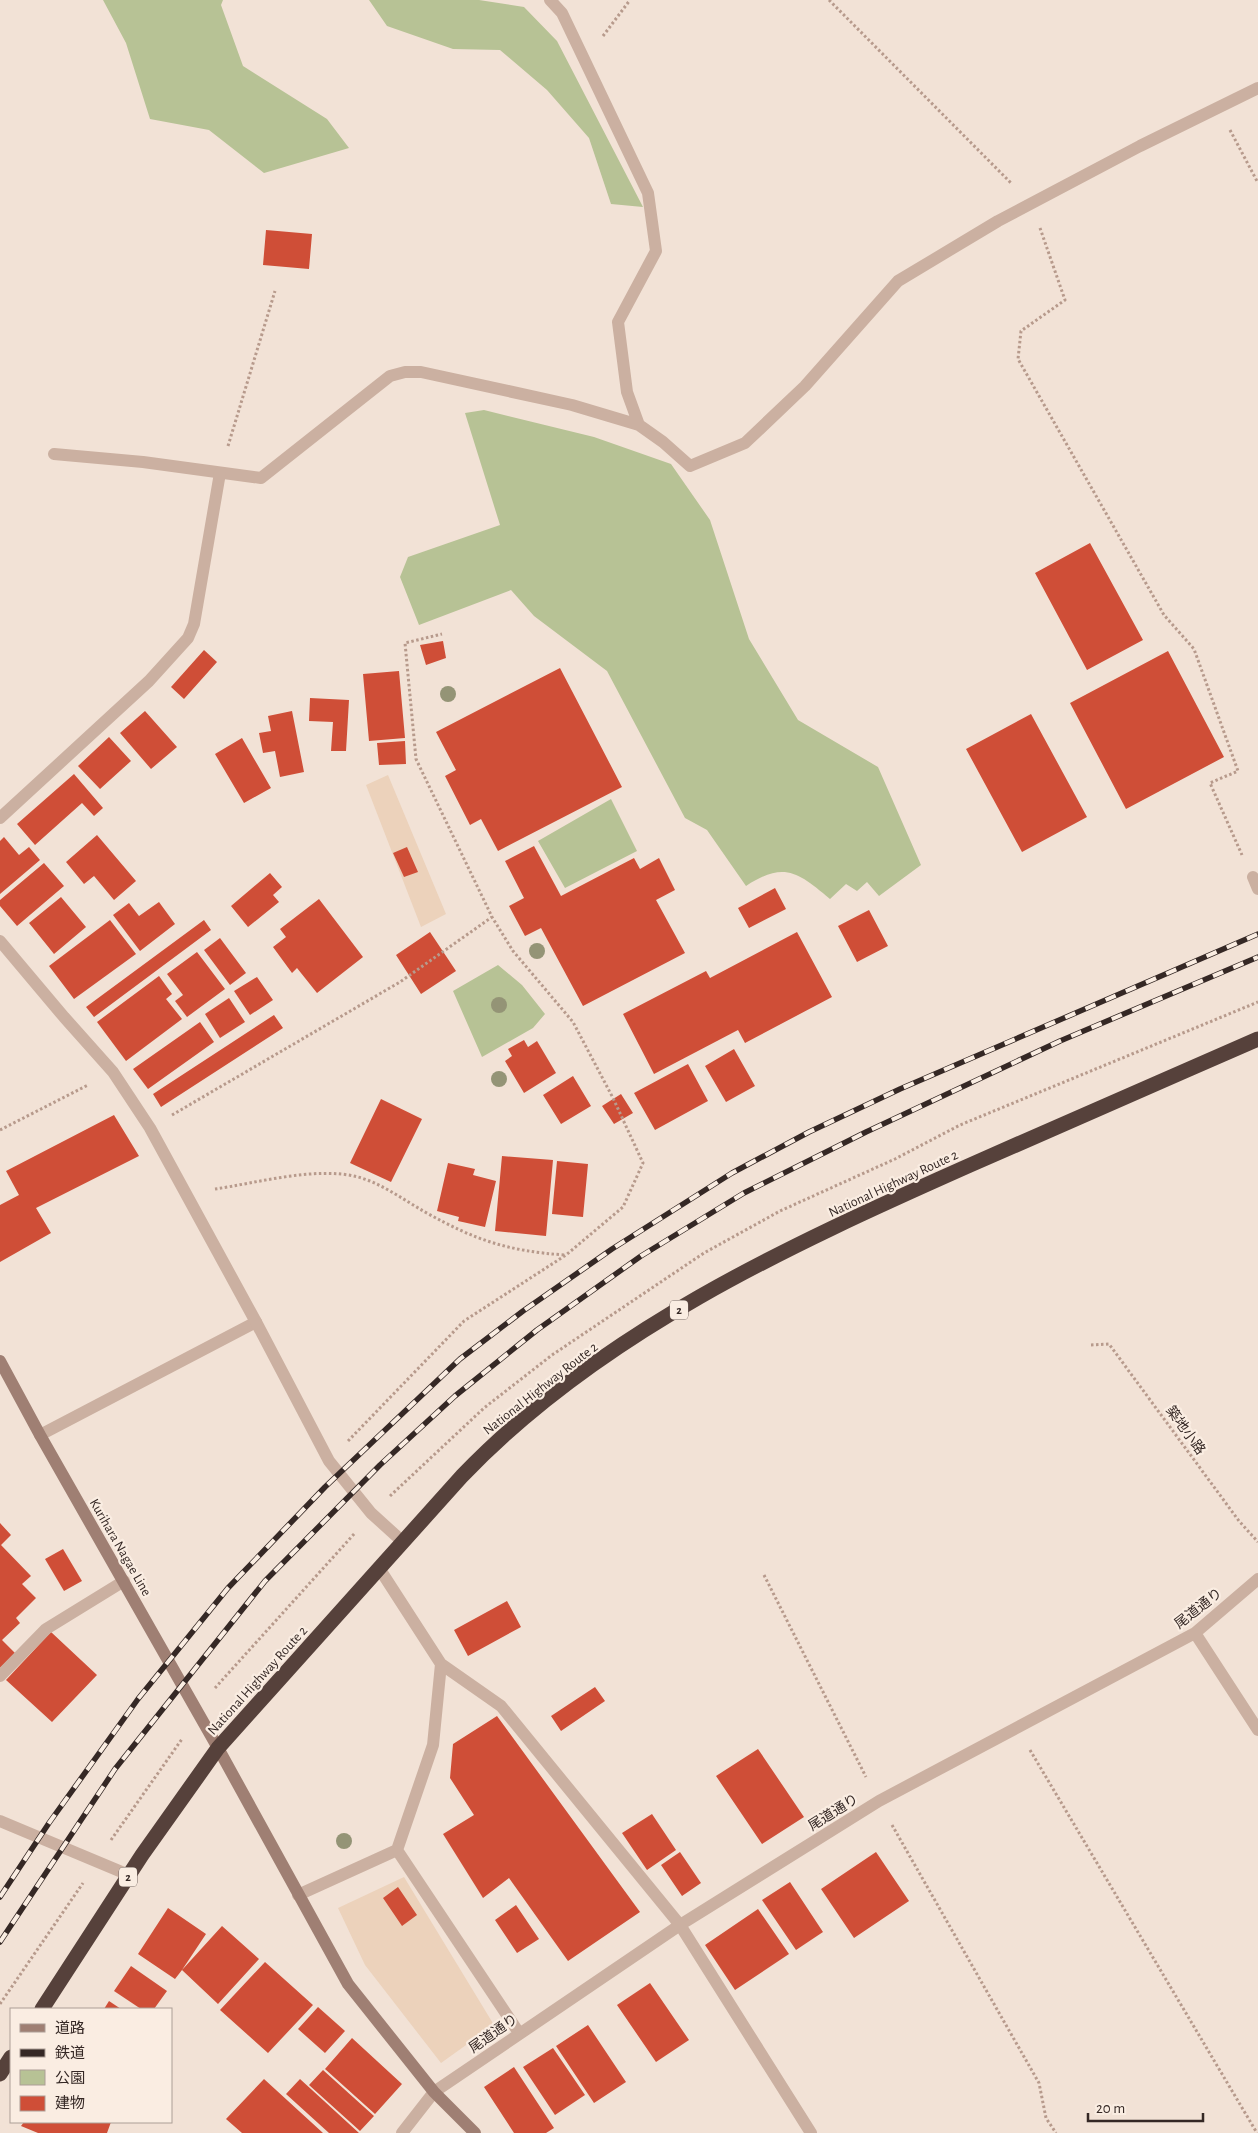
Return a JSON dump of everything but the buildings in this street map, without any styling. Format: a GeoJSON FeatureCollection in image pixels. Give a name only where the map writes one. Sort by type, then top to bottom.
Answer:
{"type":"FeatureCollection","features":[{"type":"Feature","properties":{"kind":"highway","name":"National Highway Route 2"},"geometry":{"type":"LineString","coordinates":[[43,2008],[129,1876],[218,1748],[496,1441],[558,1391],[630,1340],[703,1296],[868,1212],[1258,1039]]}},
{"type":"Feature","properties":{"kind":"highway"},"geometry":{"type":"LineString","coordinates":[[0,2074],[10,2059]]}},
{"type":"Feature","properties":{"kind":"street"},"geometry":{"type":"LineString","coordinates":[[550,0],[562,13],[648,193],[656,251],[618,322],[627,392],[639,425]]}},
{"type":"Feature","properties":{"kind":"street"},"geometry":{"type":"LineString","coordinates":[[54,454],[142,462],[261,478],[390,376],[405,372],[421,372],[572,406],[639,425],[663,442],[690,466],[746,443],[805,386],[898,281],[1032,204],[1258,88]]}},
{"type":"Feature","properties":{"kind":"street"},"geometry":{"type":"LineString","coordinates":[[0,818],[149,681],[188,638],[194,624],[220,473]]}},
{"type":"Feature","properties":{"kind":"street"},"geometry":{"type":"LineString","coordinates":[[0,941],[113,1072],[150,1128],[256,1322],[329,1461],[371,1513],[403,1542]]}},
{"type":"Feature","properties":{"kind":"street"},"geometry":{"type":"LineString","coordinates":[[40,1435],[256,1322]]}},
{"type":"Feature","properties":{"kind":"street","name":"Kurihara Nagae Line"},"geometry":{"type":"LineString","coordinates":[[0,1361],[218,1748],[348,1984],[434,2092],[475,2133]]}},
{"type":"Feature","properties":{"kind":"street"},"geometry":{"type":"LineString","coordinates":[[379,1568],[441,1664],[501,1706],[680,1925],[811,2133]]}},
{"type":"Feature","properties":{"kind":"street","name":"尾道通り"},"geometry":{"type":"LineString","coordinates":[[402,2133],[434,2092],[680,1925],[879,1802],[1195,1633],[1258,1579]]}},
{"type":"Feature","properties":{"kind":"street"},"geometry":{"type":"LineString","coordinates":[[0,1676],[46,1629],[124,1581]]}},
{"type":"Feature","properties":{"kind":"street"},"geometry":{"type":"LineString","coordinates":[[1195,1633],[1258,1730]]}},
{"type":"Feature","properties":{"kind":"street"},"geometry":{"type":"LineString","coordinates":[[298,1895],[397,1850],[433,1744],[441,1664]]}},
{"type":"Feature","properties":{"kind":"street"},"geometry":{"type":"LineString","coordinates":[[0,1821],[129,1876]]}},
{"type":"Feature","properties":{"kind":"street"},"geometry":{"type":"LineString","coordinates":[[397,1850],[519,2033]]}},
{"type":"Feature","properties":{"kind":"path"},"geometry":{"type":"LineString","coordinates":[[585,60],[630,0]]}},
{"type":"Feature","properties":{"kind":"path"},"geometry":{"type":"LineString","coordinates":[[829,0],[1032,204],[1065,300],[1021,331],[1018,359],[1164,615],[1194,650],[1238,771],[1210,784],[1256,880]]}},
{"type":"Feature","properties":{"kind":"path"},"geometry":{"type":"LineString","coordinates":[[1218,107],[1258,183]]}},
{"type":"Feature","properties":{"kind":"path"},"geometry":{"type":"LineString","coordinates":[[220,473],[275,291]]}},
{"type":"Feature","properties":{"kind":"path"},"geometry":{"type":"LineString","coordinates":[[329,1461],[464,1321],[566,1255],[624,1207],[643,1163],[613,1098],[573,1022],[513,951],[492,917],[416,759],[405,643],[442,634]]}},
{"type":"Feature","properties":{"kind":"path"},"geometry":{"type":"LineString","coordinates":[[150,1128],[400,982],[492,917]]}},
{"type":"Feature","properties":{"kind":"path"},"geometry":{"type":"LineString","coordinates":[[0,1130],[113,1072]]}},
{"type":"Feature","properties":{"kind":"path"},"geometry":{"type":"LineString","coordinates":[[188,1197],[211,1190],[317,1173],[358,1177],[383,1188],[460,1231],[489,1244],[539,1253],[566,1255]]}},
{"type":"Feature","properties":{"kind":"path","name":"築地小路"},"geometry":{"type":"LineString","coordinates":[[1091,1346],[1109,1344],[1239,1521],[1258,1542]]}},
{"type":"Feature","properties":{"kind":"path"},"geometry":{"type":"LineString","coordinates":[[764,1575],[879,1802],[1039,2082],[1046,2118],[1056,2133]]}},
{"type":"Feature","properties":{"kind":"path"},"geometry":{"type":"LineString","coordinates":[[1017,1728],[1257,2133]]}},
{"type":"Feature","properties":{"kind":"green space"},"geometry":{"type":"Polygon","coordinates":[[[103,0],[223,0],[221,5],[243,66],[327,119],[349,148],[264,173],[209,130],[150,119],[126,43],[103,0]]]}},
{"type":"Feature","properties":{"kind":"green space"},"geometry":{"type":"Polygon","coordinates":[[[369,0],[479,0],[524,7],[557,41],[643,207],[611,204],[589,138],[547,90],[500,50],[453,49],[387,26],[369,0]]]}},
{"type":"Feature","properties":{"kind":"green space"},"geometry":{"type":"Polygon","coordinates":[[[484,410],[594,437],[671,464],[710,520],[749,639],[798,720],[878,767],[921,865],[879,896],[867,882],[857,891],[846,884],[830,899],[799,876],[781,872],[759,878],[746,886],[707,830],[685,818],[607,671],[534,616],[511,590],[419,625],[400,577],[408,557],[500,525],[465,413],[484,410]]]}},
{"type":"Feature","properties":{"kind":"green space"},"geometry":{"type":"Polygon","coordinates":[[[611,799],[637,851],[565,888],[538,841],[611,799]]]}},
{"type":"Feature","properties":{"kind":"green space"},"geometry":{"type":"Polygon","coordinates":[[[498,965],[522,985],[545,1014],[533,1028],[482,1057],[453,991],[498,965]]]}},
{"type":"Feature","properties":{"kind":"shaded area"},"geometry":{"type":"Polygon","coordinates":[[[388,775],[446,914],[421,927],[366,785],[388,775]]]}},
{"type":"Feature","properties":{"kind":"shaded area"},"geometry":{"type":"Polygon","coordinates":[[[404,1877],[494,2025],[441,2063],[365,1965],[338,1908],[404,1877]]]}},
{"type":"Feature","properties":{"kind":"railway"},"geometry":{"type":"LineString","coordinates":[[0,1897],[49,1823],[138,1699],[228,1588],[325,1487],[460,1359],[523,1311],[612,1249],[732,1173],[809,1132],[900,1089],[1258,934]]}},
{"type":"Feature","properties":{"kind":"railway"},"geometry":{"type":"LineString","coordinates":[[0,1942],[115,1769],[265,1581],[380,1465],[455,1396],[537,1330],[641,1256],[744,1193],[866,1132],[1060,1041],[1258,957]]}}]}
